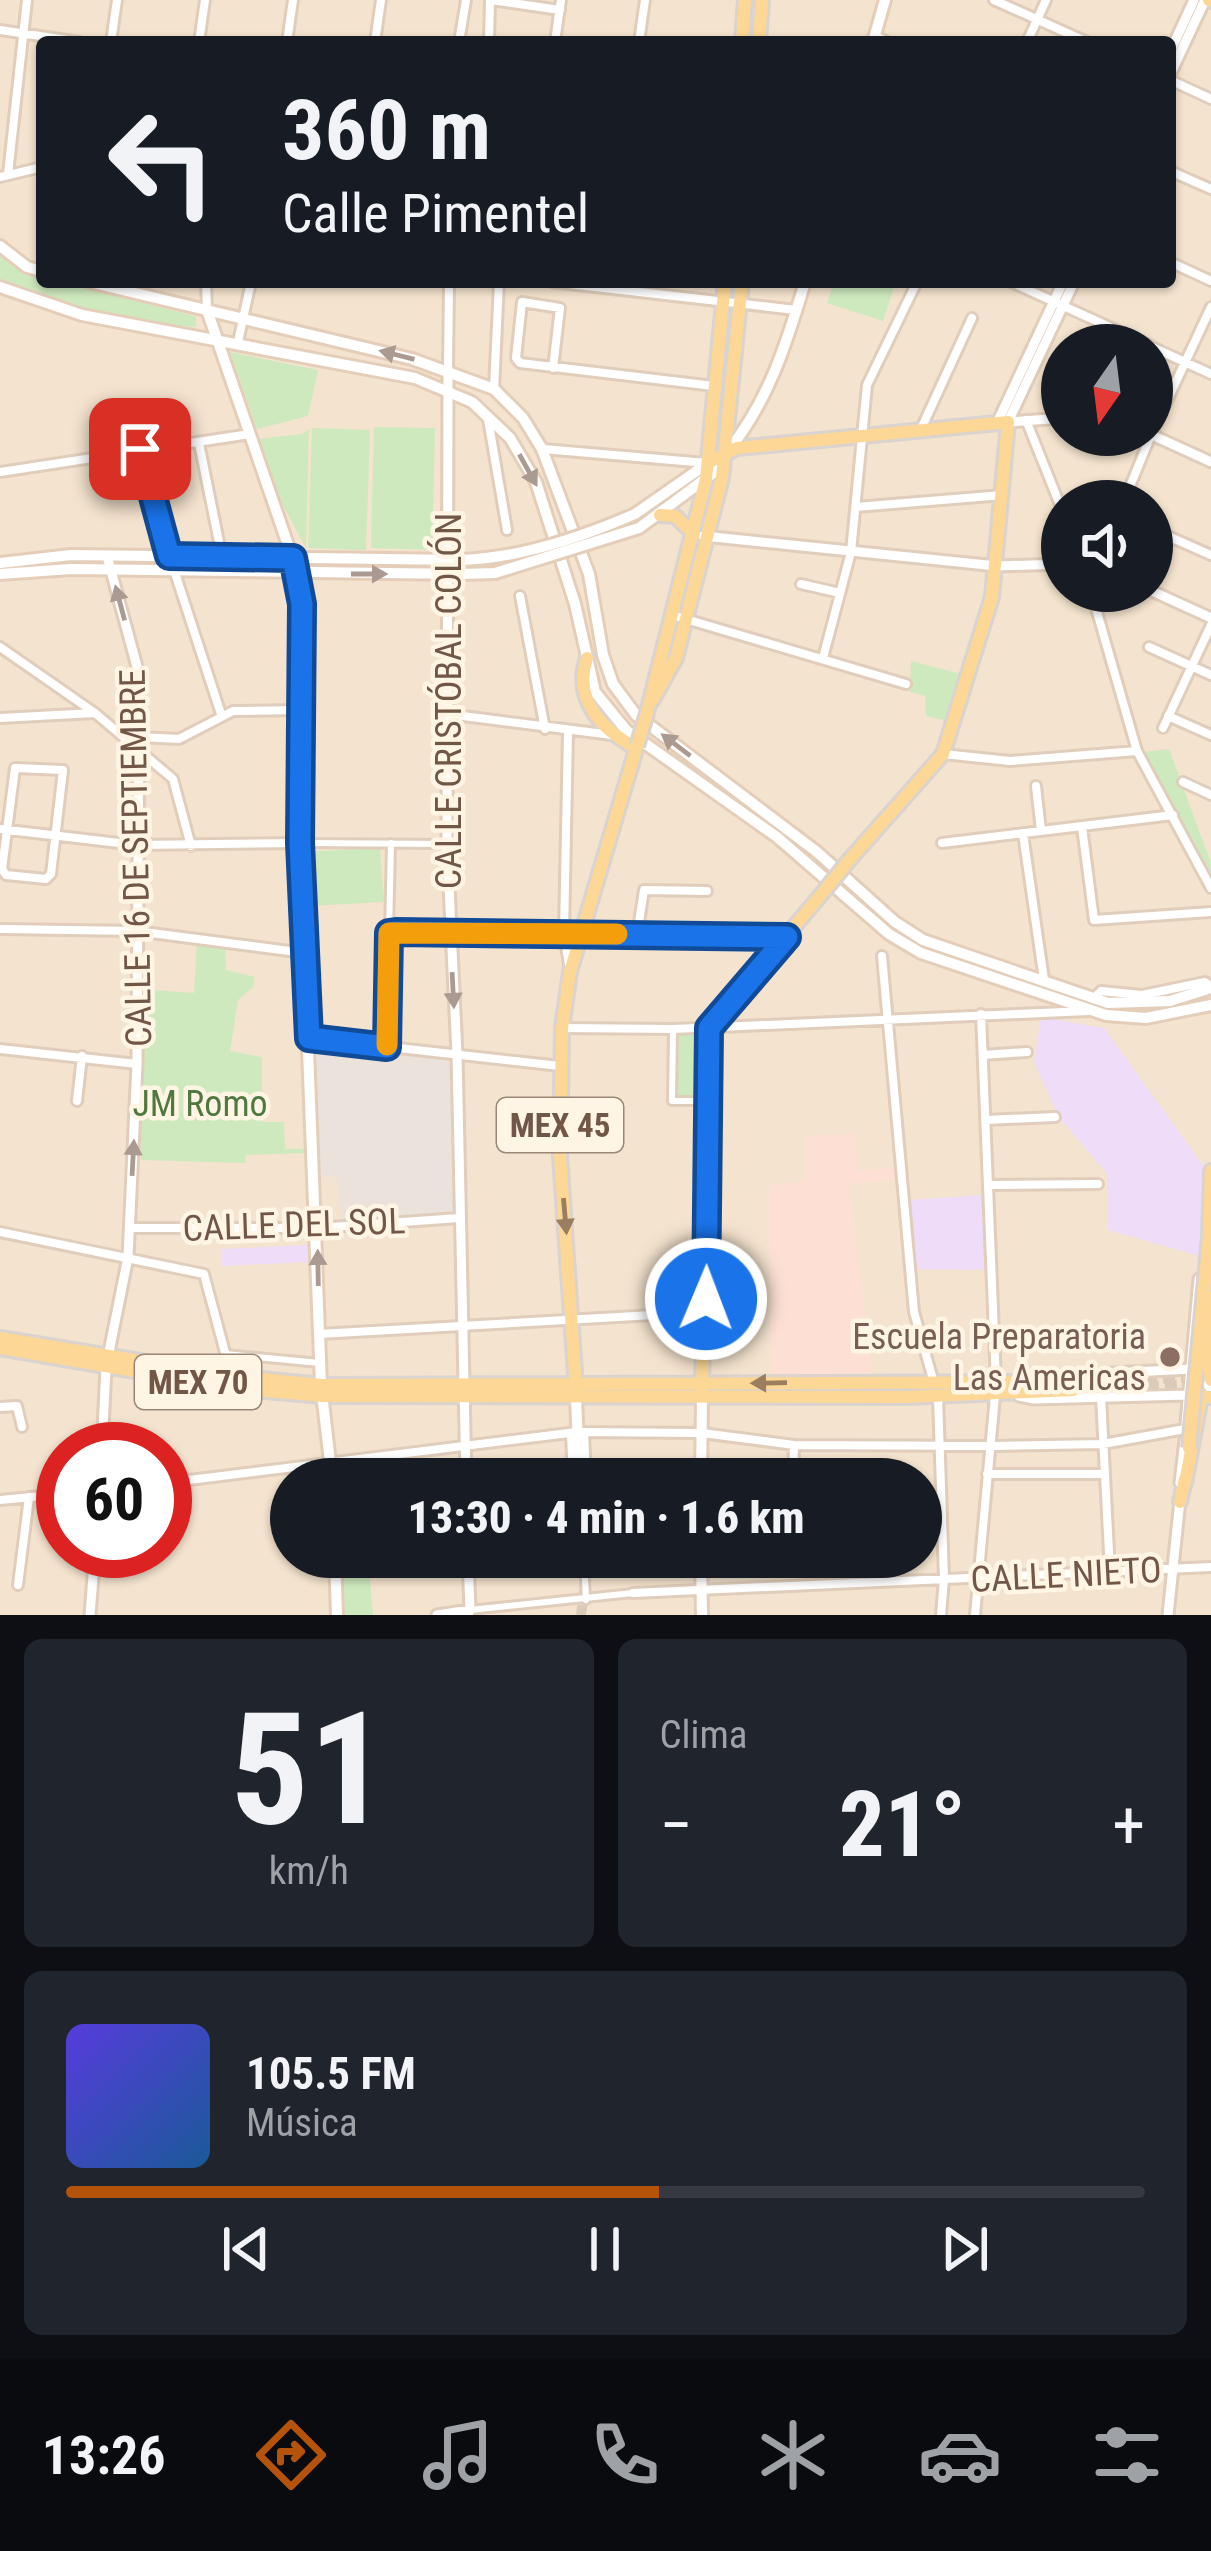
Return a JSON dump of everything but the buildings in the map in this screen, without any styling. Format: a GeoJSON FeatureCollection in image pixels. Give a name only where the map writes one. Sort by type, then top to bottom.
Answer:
{"type":"FeatureCollection","features":[{"type":"Feature","properties":{"kind":"main road"},"geometry":{"type":"LineString","coordinates":[[742,36],[745,0]]}},
{"type":"Feature","properties":{"kind":"main road"},"geometry":{"type":"LineString","coordinates":[[759,0],[759,36]]}},
{"type":"Feature","properties":{"kind":"main road"},"geometry":{"type":"LineString","coordinates":[[875,36],[885,0]]}},
{"type":"Feature","properties":{"kind":"main road"},"geometry":{"type":"LineString","coordinates":[[0,246],[36,269]]}},
{"type":"Feature","properties":{"kind":"main road"},"geometry":{"type":"LineString","coordinates":[[0,287],[82,315],[238,342],[415,378],[447,389],[487,413],[510,438],[536,482],[575,604],[595,692],[626,730],[777,837],[889,934],[921,953],[1146,1018],[1211,1005]]}},
{"type":"Feature","properties":{"kind":"main road"},"geometry":{"type":"LineString","coordinates":[[114,288],[448,369],[494,389],[523,418],[542,449],[590,574],[603,655],[613,684],[636,715],[818,853],[895,922],[923,940],[1044,982],[1092,1005],[1183,999],[1211,987]]}},
{"type":"Feature","properties":{"kind":"main road","name":"MEX 45"},"geometry":{"type":"LineString","coordinates":[[647,710],[676,658],[687,620],[702,536],[724,288]]}},
{"type":"Feature","properties":{"kind":"main road","name":"MEX 45"},"geometry":{"type":"LineString","coordinates":[[576,1388],[560,1156],[562,1028],[570,973],[672,615],[726,458],[741,288]]}},
{"type":"Feature","properties":{"kind":"main road"},"geometry":{"type":"LineString","coordinates":[[0,562],[71,555],[174,570],[496,573],[639,528],[706,479],[726,458],[782,355],[803,288]]}},
{"type":"Feature","properties":{"kind":"main road"},"geometry":{"type":"LineString","coordinates":[[207,310],[293,558],[302,604],[300,843],[320,1363],[331,1458]]}},
{"type":"Feature","properties":{"kind":"main road"},"geometry":{"type":"LineString","coordinates":[[0,574],[169,556],[494,559],[635,514],[708,464],[726,458],[863,436],[1003,422],[998,566],[943,754],[709,1028],[701,1458]]}},
{"type":"Feature","properties":{"kind":"main road"},"geometry":{"type":"LineString","coordinates":[[660,515],[675,516],[702,536]]}},
{"type":"Feature","properties":{"kind":"main road"},"geometry":{"type":"LineString","coordinates":[[587,658],[581,675],[593,714],[613,735],[636,747]]}},
{"type":"Feature","properties":{"kind":"main road"},"geometry":{"type":"LineString","coordinates":[[1185,1483],[1211,1171]]}},
{"type":"Feature","properties":{"kind":"main road"},"geometry":{"type":"LineString","coordinates":[[1180,1502],[1198,1432],[1198,1399],[1206,1380],[1211,1298]]}},
{"type":"Feature","properties":{"kind":"main road","name":"MEX 70"},"geometry":{"type":"LineString","coordinates":[[0,1338],[233,1388],[936,1391],[1073,1386]]}},
{"type":"Feature","properties":{"kind":"main road","name":"MEX 70"},"geometry":{"type":"LineString","coordinates":[[0,1348],[322,1390]]}},
{"type":"Feature","properties":{"kind":"main road"},"geometry":{"type":"LineString","coordinates":[[576,1388],[578,1458]]}},
{"type":"Feature","properties":{"kind":"main road"},"geometry":{"type":"LineString","coordinates":[[336,1578],[337,1615]]}},
{"type":"Feature","properties":{"kind":"main road"},"geometry":{"type":"LineString","coordinates":[[700,1578],[702,1615]]}},
{"type":"Feature","properties":{"kind":"street"},"geometry":{"type":"LineString","coordinates":[[27,0],[4,176],[36,168]]}},
{"type":"Feature","properties":{"kind":"street"},"geometry":{"type":"LineString","coordinates":[[112,36],[117,0]]}},
{"type":"Feature","properties":{"kind":"street"},"geometry":{"type":"LineString","coordinates":[[200,36],[205,0]]}},
{"type":"Feature","properties":{"kind":"street"},"geometry":{"type":"LineString","coordinates":[[288,36],[293,0]]}},
{"type":"Feature","properties":{"kind":"street"},"geometry":{"type":"LineString","coordinates":[[376,36],[381,0]]}},
{"type":"Feature","properties":{"kind":"street"},"geometry":{"type":"LineString","coordinates":[[460,36],[466,0]]}},
{"type":"Feature","properties":{"kind":"street"},"geometry":{"type":"LineString","coordinates":[[489,36],[490,0],[560,5],[556,36]]}},
{"type":"Feature","properties":{"kind":"street"},"geometry":{"type":"LineString","coordinates":[[639,36],[645,0]]}},
{"type":"Feature","properties":{"kind":"street"},"geometry":{"type":"LineString","coordinates":[[994,0],[1073,36]]}},
{"type":"Feature","properties":{"kind":"street"},"geometry":{"type":"LineString","coordinates":[[1030,36],[1046,0]]}},
{"type":"Feature","properties":{"kind":"street"},"geometry":{"type":"LineString","coordinates":[[1176,39],[1194,0]]}},
{"type":"Feature","properties":{"kind":"street"},"geometry":{"type":"LineString","coordinates":[[1176,66],[1208,0]]}},
{"type":"Feature","properties":{"kind":"street"},"geometry":{"type":"LineString","coordinates":[[0,30],[38,36]]}},
{"type":"Feature","properties":{"kind":"street"},"geometry":{"type":"LineString","coordinates":[[1176,81],[1211,99]]}},
{"type":"Feature","properties":{"kind":"street"},"geometry":{"type":"LineString","coordinates":[[1176,174],[1211,189]]}},
{"type":"Feature","properties":{"kind":"street"},"geometry":{"type":"LineString","coordinates":[[1176,265],[1211,281]]}},
{"type":"Feature","properties":{"kind":"street"},"geometry":{"type":"LineString","coordinates":[[206,288],[207,310]]}},
{"type":"Feature","properties":{"kind":"street"},"geometry":{"type":"LineString","coordinates":[[238,342],[250,288]]}},
{"type":"Feature","properties":{"kind":"street","name":"CALLE CRISTÓBAL COLÓN"},"geometry":{"type":"LineString","coordinates":[[448,288],[447,844],[457,1054],[465,1458]]}},
{"type":"Feature","properties":{"kind":"street"},"geometry":{"type":"LineString","coordinates":[[494,389],[499,288]]}},
{"type":"Feature","properties":{"kind":"street"},"geometry":{"type":"LineString","coordinates":[[623,288],[796,310]]}},
{"type":"Feature","properties":{"kind":"street"},"geometry":{"type":"LineString","coordinates":[[823,658],[851,552],[867,385],[914,288]]}},
{"type":"Feature","properties":{"kind":"street"},"geometry":{"type":"LineString","coordinates":[[1024,288],[1102,324]]}},
{"type":"Feature","properties":{"kind":"street"},"geometry":{"type":"LineString","coordinates":[[1003,422],[1026,385],[1062,288]]}},
{"type":"Feature","properties":{"kind":"street"},"geometry":{"type":"LineString","coordinates":[[1003,422],[1070,288]]}},
{"type":"Feature","properties":{"kind":"street"},"geometry":{"type":"LineString","coordinates":[[553,368],[561,311],[557,306],[522,302],[517,362],[553,368],[714,386]]}},
{"type":"Feature","properties":{"kind":"street"},"geometry":{"type":"LineString","coordinates":[[1173,390],[1211,307]]}},
{"type":"Feature","properties":{"kind":"street"},"geometry":{"type":"LineString","coordinates":[[921,430],[972,318]]}},
{"type":"Feature","properties":{"kind":"street"},"geometry":{"type":"LineString","coordinates":[[1173,356],[1211,374]]}},
{"type":"Feature","properties":{"kind":"street"},"geometry":{"type":"LineString","coordinates":[[1026,385],[1026,421],[1050,480]]}},
{"type":"Feature","properties":{"kind":"street"},"geometry":{"type":"LineString","coordinates":[[487,413],[507,530]]}},
{"type":"Feature","properties":{"kind":"street"},"geometry":{"type":"LineString","coordinates":[[1003,422],[1041,420]]}},
{"type":"Feature","properties":{"kind":"street"},"geometry":{"type":"LineString","coordinates":[[0,472],[250,434]]}},
{"type":"Feature","properties":{"kind":"street"},"geometry":{"type":"LineString","coordinates":[[199,442],[222,557]]}},
{"type":"Feature","properties":{"kind":"street"},"geometry":{"type":"LineString","coordinates":[[1173,444],[1211,462]]}},
{"type":"Feature","properties":{"kind":"street"},"geometry":{"type":"LineString","coordinates":[[140,449],[169,556]]}},
{"type":"Feature","properties":{"kind":"street"},"geometry":{"type":"LineString","coordinates":[[542,449],[708,464]]}},
{"type":"Feature","properties":{"kind":"street"},"geometry":{"type":"LineString","coordinates":[[856,507],[1003,495]]}},
{"type":"Feature","properties":{"kind":"street"},"geometry":{"type":"LineString","coordinates":[[702,536],[998,566],[1041,564]]}},
{"type":"Feature","properties":{"kind":"street"},"geometry":{"type":"LineString","coordinates":[[1173,539],[1211,556]]}},
{"type":"Feature","properties":{"kind":"street","name":"CALLE 16 DE SEPTIEMBRE"},"geometry":{"type":"LineString","coordinates":[[104,1422],[107,1362],[128,1257],[137,1064],[140,674],[109,562]]}},
{"type":"Feature","properties":{"kind":"street"},"geometry":{"type":"LineString","coordinates":[[174,570],[221,715]]}},
{"type":"Feature","properties":{"kind":"street"},"geometry":{"type":"LineString","coordinates":[[800,584],[840,593]]}},
{"type":"Feature","properties":{"kind":"street"},"geometry":{"type":"LineString","coordinates":[[520,596],[545,729]]}},
{"type":"Feature","properties":{"kind":"street"},"geometry":{"type":"LineString","coordinates":[[1163,728],[1211,621],[1173,602]]}},
{"type":"Feature","properties":{"kind":"street"},"geometry":{"type":"LineString","coordinates":[[1097,612],[1137,751],[1211,888]]}},
{"type":"Feature","properties":{"kind":"street"},"geometry":{"type":"LineString","coordinates":[[672,615],[906,684]]}},
{"type":"Feature","properties":{"kind":"street"},"geometry":{"type":"LineString","coordinates":[[1149,646],[1211,675]]}},
{"type":"Feature","properties":{"kind":"street"},"geometry":{"type":"LineString","coordinates":[[0,647],[139,743],[173,779],[191,845]]}},
{"type":"Feature","properties":{"kind":"street"},"geometry":{"type":"LineString","coordinates":[[139,743],[179,739],[233,711],[298,710]]}},
{"type":"Feature","properties":{"kind":"street"},"geometry":{"type":"LineString","coordinates":[[0,718],[95,712]]}},
{"type":"Feature","properties":{"kind":"street"},"geometry":{"type":"LineString","coordinates":[[446,714],[568,733],[613,735]]}},
{"type":"Feature","properties":{"kind":"street"},"geometry":{"type":"LineString","coordinates":[[1168,716],[1211,735]]}},
{"type":"Feature","properties":{"kind":"street"},"geometry":{"type":"LineString","coordinates":[[568,733],[564,934],[570,973]]}},
{"type":"Feature","properties":{"kind":"street"},"geometry":{"type":"LineString","coordinates":[[943,754],[1010,760],[1137,751]]}},
{"type":"Feature","properties":{"kind":"street"},"geometry":{"type":"LineString","coordinates":[[15,768],[61,769],[50,878],[6,875],[3,830],[15,768]]}},
{"type":"Feature","properties":{"kind":"street"},"geometry":{"type":"LineString","coordinates":[[1183,782],[1211,795]]}},
{"type":"Feature","properties":{"kind":"street"},"geometry":{"type":"LineString","coordinates":[[1036,786],[1041,831]]}},
{"type":"Feature","properties":{"kind":"street"},"geometry":{"type":"LineString","coordinates":[[942,843],[1173,815]]}},
{"type":"Feature","properties":{"kind":"street"},"geometry":{"type":"LineString","coordinates":[[1082,827],[1094,920],[1211,912]]}},
{"type":"Feature","properties":{"kind":"street"},"geometry":{"type":"LineString","coordinates":[[3,830],[136,845],[447,844]]}},
{"type":"Feature","properties":{"kind":"street"},"geometry":{"type":"LineString","coordinates":[[1023,834],[1044,982]]}},
{"type":"Feature","properties":{"kind":"street"},"geometry":{"type":"LineString","coordinates":[[387,1047],[392,843]]}},
{"type":"Feature","properties":{"kind":"street"},"geometry":{"type":"LineString","coordinates":[[638,934],[644,890],[706,891]]}},
{"type":"Feature","properties":{"kind":"street"},"geometry":{"type":"LineString","coordinates":[[0,928],[136,931],[304,952]]}},
{"type":"Feature","properties":{"kind":"street"},"geometry":{"type":"LineString","coordinates":[[389,933],[787,937]]}},
{"type":"Feature","properties":{"kind":"street"},"geometry":{"type":"LineString","coordinates":[[882,956],[914,1312],[936,1391],[941,1458]]}},
{"type":"Feature","properties":{"kind":"street"},"geometry":{"type":"LineString","coordinates":[[562,1028],[709,1028],[1092,1005]]}},
{"type":"Feature","properties":{"kind":"street"},"geometry":{"type":"LineString","coordinates":[[975,1615],[996,1390],[981,1014]]}},
{"type":"Feature","properties":{"kind":"street"},"geometry":{"type":"LineString","coordinates":[[673,1029],[672,1101],[708,1101]]}},
{"type":"Feature","properties":{"kind":"street"},"geometry":{"type":"LineString","coordinates":[[309,1038],[560,1066]]}},
{"type":"Feature","properties":{"kind":"street"},"geometry":{"type":"LineString","coordinates":[[0,1049],[137,1064]]}},
{"type":"Feature","properties":{"kind":"street"},"geometry":{"type":"LineString","coordinates":[[983,1055],[1028,1052]]}},
{"type":"Feature","properties":{"kind":"street"},"geometry":{"type":"LineString","coordinates":[[76,1101],[82,1056]]}},
{"type":"Feature","properties":{"kind":"street"},"geometry":{"type":"LineString","coordinates":[[986,1120],[1055,1117]]}},
{"type":"Feature","properties":{"kind":"street"},"geometry":{"type":"LineString","coordinates":[[988,1185],[1098,1184]]}},
{"type":"Feature","properties":{"kind":"street"},"geometry":{"type":"LineString","coordinates":[[1168,1615],[1180,1502],[1198,1432],[1187,1395],[1206,1380],[1192,1333],[1208,1202]]}},
{"type":"Feature","properties":{"kind":"street","name":"CALLE DEL SOL"},"geometry":{"type":"LineString","coordinates":[[129,1228],[317,1228],[459,1218]]}},
{"type":"Feature","properties":{"kind":"street"},"geometry":{"type":"LineString","coordinates":[[0,1232],[204,1274],[231,1376]]}},
{"type":"Feature","properties":{"kind":"street"},"geometry":{"type":"LineString","coordinates":[[319,1334],[706,1312]]}},
{"type":"Feature","properties":{"kind":"street"},"geometry":{"type":"LineString","coordinates":[[225,1354],[320,1363]]}},
{"type":"Feature","properties":{"kind":"street"},"geometry":{"type":"LineString","coordinates":[[286,1361],[286,1378]]}},
{"type":"Feature","properties":{"kind":"street"},"geometry":{"type":"LineString","coordinates":[[1145,1371],[1155,1383],[1146,1396]]}},
{"type":"Feature","properties":{"kind":"street","name":"MEX 70"},"geometry":{"type":"LineString","coordinates":[[1145,1371],[1206,1380],[1187,1395],[1034,1400],[1013,1389],[1031,1377],[1145,1371]]}},
{"type":"Feature","properties":{"kind":"street"},"geometry":{"type":"LineString","coordinates":[[1101,1397],[1110,1572]]}},
{"type":"Feature","properties":{"kind":"street"},"geometry":{"type":"LineString","coordinates":[[0,1407],[17,1406],[22,1427]]}},
{"type":"Feature","properties":{"kind":"street"},"geometry":{"type":"LineString","coordinates":[[353,1458],[577,1432],[702,1433],[794,1445],[941,1446],[1102,1444],[1198,1432]]}},
{"type":"Feature","properties":{"kind":"street"},"geometry":{"type":"LineString","coordinates":[[577,1432],[586,1457]]}},
{"type":"Feature","properties":{"kind":"street"},"geometry":{"type":"LineString","coordinates":[[571,1457],[577,1432]]}},
{"type":"Feature","properties":{"kind":"street"},"geometry":{"type":"LineString","coordinates":[[794,1445],[794,1458]]}},
{"type":"Feature","properties":{"kind":"street"},"geometry":{"type":"LineString","coordinates":[[192,1479],[270,1469]]}},
{"type":"Feature","properties":{"kind":"street"},"geometry":{"type":"LineString","coordinates":[[987,1474],[1106,1474]]}},
{"type":"Feature","properties":{"kind":"street"},"geometry":{"type":"LineString","coordinates":[[0,1500],[36,1496]]}},
{"type":"Feature","properties":{"kind":"street"},"geometry":{"type":"LineString","coordinates":[[18,1585],[29,1497]]}},
{"type":"Feature","properties":{"kind":"street"},"geometry":{"type":"LineString","coordinates":[[940,1615],[942,1514]]}},
{"type":"Feature","properties":{"kind":"street","name":"CALLE NIETO"},"geometry":{"type":"LineString","coordinates":[[633,1593],[1211,1568]]}},
{"type":"Feature","properties":{"kind":"street"},"geometry":{"type":"LineString","coordinates":[[90,1615],[92,1578]]}},
{"type":"Feature","properties":{"kind":"street"},"geometry":{"type":"LineString","coordinates":[[469,1578],[470,1612]]}},
{"type":"Feature","properties":{"kind":"street"},"geometry":{"type":"LineString","coordinates":[[585,1578],[586,1598]]}},
{"type":"Feature","properties":{"kind":"street"},"geometry":{"type":"LineString","coordinates":[[437,1615],[633,1593]]}},
{"type":"Feature","properties":{"kind":"shaded area"},"geometry":{"type":"Polygon","coordinates":[[[0,0],[1211,0],[1211,1615],[0,1615],[0,0]]]}},
{"type":"Feature","properties":{"kind":"shaded area"},"geometry":{"type":"Polygon","coordinates":[[[1041,1017],[1104,1028],[1207,1171],[1199,1256],[1108,1230],[1107,1174],[1058,1116],[1034,1062],[1041,1017]]]}},
{"type":"Feature","properties":{"kind":"shaded area","name":"JM Romo"},"geometry":{"type":"Polygon","coordinates":[[[314,1045],[451,1059],[454,1213],[342,1221],[337,1177],[321,1176],[314,1045]]]}},
{"type":"Feature","properties":{"kind":"shaded area"},"geometry":{"type":"Polygon","coordinates":[[[855,1134],[858,1171],[897,1167],[899,1179],[849,1184],[873,1378],[771,1377],[769,1185],[805,1181],[805,1136],[855,1134]]]}},
{"type":"Feature","properties":{"kind":"shaded area"},"geometry":{"type":"Polygon","coordinates":[[[984,1195],[988,1270],[913,1269],[906,1200],[984,1195]]]}},
{"type":"Feature","properties":{"kind":"shaded area"},"geometry":{"type":"Polygon","coordinates":[[[310,1245],[311,1262],[222,1266],[221,1249],[310,1245]]]}},
{"type":"Feature","properties":{"kind":"green space"},"geometry":{"type":"Polygon","coordinates":[[[0,254],[36,276],[36,288],[84,288],[196,317],[196,327],[65,305],[0,279],[0,254]]]}},
{"type":"Feature","properties":{"kind":"green space"},"geometry":{"type":"Polygon","coordinates":[[[832,288],[894,288],[883,321],[827,303],[832,288]]]}},
{"type":"Feature","properties":{"kind":"green space"},"geometry":{"type":"Polygon","coordinates":[[[230,352],[318,370],[308,416],[257,429],[230,352]]]}},
{"type":"Feature","properties":{"kind":"green space"},"geometry":{"type":"Polygon","coordinates":[[[374,427],[435,428],[432,550],[371,548],[374,427]]]}},
{"type":"Feature","properties":{"kind":"green space"},"geometry":{"type":"Polygon","coordinates":[[[312,428],[370,430],[366,550],[308,548],[312,428]]]}},
{"type":"Feature","properties":{"kind":"green space"},"geometry":{"type":"Polygon","coordinates":[[[309,429],[306,548],[279,498],[259,439],[309,429]]]}},
{"type":"Feature","properties":{"kind":"green space"},"geometry":{"type":"Polygon","coordinates":[[[911,661],[961,674],[947,721],[926,716],[925,696],[910,692],[911,661]]]}},
{"type":"Feature","properties":{"kind":"green space"},"geometry":{"type":"Polygon","coordinates":[[[1169,749],[1211,863],[1211,878],[1143,752],[1169,749]]]}},
{"type":"Feature","properties":{"kind":"green space"},"geometry":{"type":"Polygon","coordinates":[[[380,847],[384,902],[309,906],[306,852],[380,847]]]}},
{"type":"Feature","properties":{"kind":"green space","name":"JM Romo"},"geometry":{"type":"Polygon","coordinates":[[[197,942],[225,947],[226,970],[255,977],[253,987],[238,1000],[230,1051],[262,1057],[262,1122],[284,1122],[285,1149],[305,1149],[305,1153],[246,1155],[245,1163],[141,1160],[140,989],[194,993],[197,942]]]}},
{"type":"Feature","properties":{"kind":"green space"},"geometry":{"type":"Polygon","coordinates":[[[674,1033],[703,1033],[704,1098],[676,1099],[674,1033]]]}},
{"type":"Feature","properties":{"kind":"green space"},"geometry":{"type":"Polygon","coordinates":[[[342,1578],[370,1578],[373,1615],[345,1615],[342,1578]]]}},
{"type":"Feature","properties":{"kind":"tunnel"},"geometry":{"type":"LineString","coordinates":[[1073,1382],[1198,1376]]}},
{"type":"Feature","properties":{"kind":"tunnel"},"geometry":{"type":"LineString","coordinates":[[1075,1390],[1198,1385]]}},
{"type":"Feature","properties":{"kind":"tunnel"},"geometry":{"type":"LineString","coordinates":[[581,1615],[584,1590]]}},
{"type":"Feature","properties":{"kind":"slow traffic"},"geometry":{"type":"LineString","coordinates":[[387,1045],[389,933],[617,934]]}},
{"type":"Feature","properties":{"kind":"place","name":"Escuela Preparatoria Las Americas"},"geometry":{"type":"Point","coordinates":[1170,1357]}},
{"type":"Feature","properties":{"kind":"route"},"geometry":{"type":"LineString","coordinates":[[140,449],[169,556],[293,558],[298,574],[302,604],[300,843],[309,1038],[387,1047],[389,933],[787,937],[709,1028],[706,1299]]}}]}
